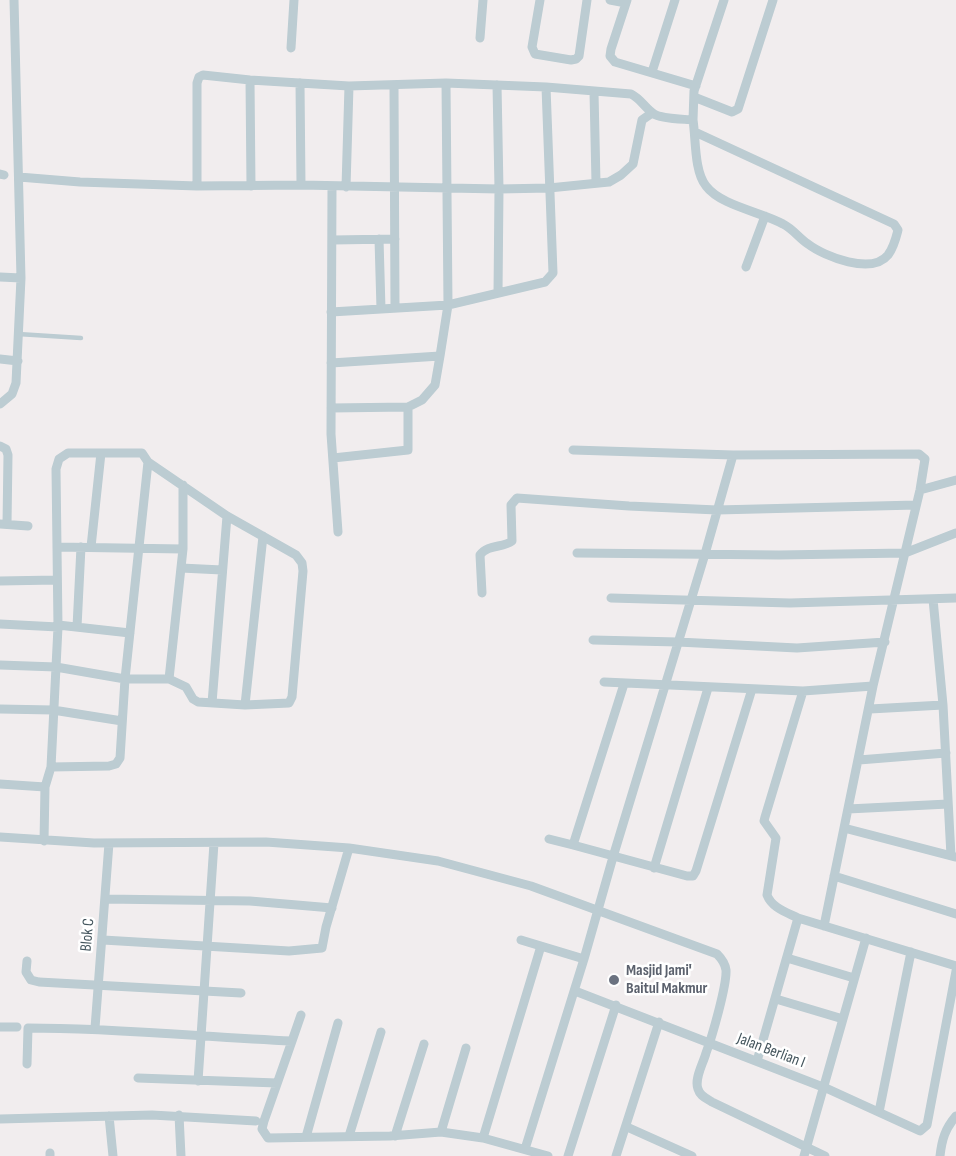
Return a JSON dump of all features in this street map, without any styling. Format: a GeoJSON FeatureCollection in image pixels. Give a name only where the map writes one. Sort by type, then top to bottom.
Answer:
{"type":"FeatureCollection","features":[{"type":"Feature","properties":{"kind":"street"},"geometry":{"type":"LineString","coordinates":[[0,404],[12,394],[18,361],[21,278],[14,0]]}},
{"type":"Feature","properties":{"kind":"street"},"geometry":{"type":"LineString","coordinates":[[291,48],[294,0]]}},
{"type":"Feature","properties":{"kind":"street"},"geometry":{"type":"LineString","coordinates":[[480,38],[483,0]]}},
{"type":"Feature","properties":{"kind":"street"},"geometry":{"type":"LineString","coordinates":[[540,0],[533,51],[536,54],[571,60],[579,56],[587,0]]}},
{"type":"Feature","properties":{"kind":"street"},"geometry":{"type":"LineString","coordinates":[[610,0],[627,1],[610,56],[615,62],[696,86]]}},
{"type":"Feature","properties":{"kind":"street"},"geometry":{"type":"LineString","coordinates":[[652,72],[675,0]]}},
{"type":"Feature","properties":{"kind":"street"},"geometry":{"type":"LineString","coordinates":[[695,132],[894,225],[898,230],[887,256],[881,261],[859,265],[810,246],[784,224],[724,200],[704,184],[699,173],[695,132],[691,120],[696,86],[724,0]]}},
{"type":"Feature","properties":{"kind":"street"},"geometry":{"type":"LineString","coordinates":[[694,97],[732,111],[738,110],[773,0]]}},
{"type":"Feature","properties":{"kind":"street"},"geometry":{"type":"LineString","coordinates":[[197,186],[198,79],[203,75],[348,86],[446,83],[546,87],[631,94],[639,98],[652,113],[658,116],[691,120]]}},
{"type":"Feature","properties":{"kind":"street"},"geometry":{"type":"LineString","coordinates":[[249,80],[251,186]]}},
{"type":"Feature","properties":{"kind":"street"},"geometry":{"type":"LineString","coordinates":[[300,83],[301,185]]}},
{"type":"Feature","properties":{"kind":"street"},"geometry":{"type":"LineString","coordinates":[[331,408],[408,407],[422,400],[435,385],[448,305],[446,83]]}},
{"type":"Feature","properties":{"kind":"street"},"geometry":{"type":"LineString","coordinates":[[497,85],[498,293]]}},
{"type":"Feature","properties":{"kind":"street"},"geometry":{"type":"LineString","coordinates":[[346,187],[348,86]]}},
{"type":"Feature","properties":{"kind":"street"},"geometry":{"type":"LineString","coordinates":[[394,86],[395,308]]}},
{"type":"Feature","properties":{"kind":"street"},"geometry":{"type":"LineString","coordinates":[[331,312],[448,305],[545,282],[553,273],[546,87]]}},
{"type":"Feature","properties":{"kind":"street"},"geometry":{"type":"LineString","coordinates":[[594,92],[596,183]]}},
{"type":"Feature","properties":{"kind":"street"},"geometry":{"type":"LineString","coordinates":[[19,177],[80,182],[197,186],[301,185],[499,189],[549,188],[609,182],[633,164],[642,120],[652,113]]}},
{"type":"Feature","properties":{"kind":"street"},"geometry":{"type":"LineString","coordinates":[[332,186],[331,408],[338,531]]}},
{"type":"Feature","properties":{"kind":"street"},"geometry":{"type":"LineString","coordinates":[[746,267],[765,216]]}},
{"type":"Feature","properties":{"kind":"street"},"geometry":{"type":"LineString","coordinates":[[333,240],[394,238]]}},
{"type":"Feature","properties":{"kind":"street"},"geometry":{"type":"LineString","coordinates":[[379,239],[381,309]]}},
{"type":"Feature","properties":{"kind":"street"},"geometry":{"type":"LineString","coordinates":[[0,278],[21,278]]}},
{"type":"Feature","properties":{"kind":"street"},"geometry":{"type":"LineString","coordinates":[[331,363],[440,356]]}},
{"type":"Feature","properties":{"kind":"street"},"geometry":{"type":"LineString","coordinates":[[0,359],[18,361]]}},
{"type":"Feature","properties":{"kind":"street"},"geometry":{"type":"LineString","coordinates":[[333,458],[408,450],[408,407]]}},
{"type":"Feature","properties":{"kind":"street"},"geometry":{"type":"LineString","coordinates":[[0,446],[6,449],[8,455],[3,524],[28,526]]}},
{"type":"Feature","properties":{"kind":"street"},"geometry":{"type":"LineString","coordinates":[[573,450],[733,455],[919,454],[925,459],[920,490],[873,686],[824,926]]}},
{"type":"Feature","properties":{"kind":"street"},"geometry":{"type":"LineString","coordinates":[[0,665],[56,667],[125,679],[169,679],[186,687],[193,699],[212,703],[245,705],[289,703],[292,697],[302,563],[296,555],[227,516],[148,462],[142,453],[68,453],[59,459],[56,469],[58,626],[56,667],[53,710],[51,767],[45,788],[44,841]]}},
{"type":"Feature","properties":{"kind":"street"},"geometry":{"type":"LineString","coordinates":[[77,627],[86,547],[101,453]]}},
{"type":"Feature","properties":{"kind":"street"},"geometry":{"type":"LineString","coordinates":[[525,1149],[584,959],[733,455]]}},
{"type":"Feature","properties":{"kind":"street"},"geometry":{"type":"LineString","coordinates":[[51,767],[116,764],[120,758],[137,548],[148,462]]}},
{"type":"Feature","properties":{"kind":"street"},"geometry":{"type":"LineString","coordinates":[[920,490],[956,480]]}},
{"type":"Feature","properties":{"kind":"street"},"geometry":{"type":"LineString","coordinates":[[169,679],[183,549],[183,484]]}},
{"type":"Feature","properties":{"kind":"street"},"geometry":{"type":"LineString","coordinates":[[482,593],[480,555],[487,549],[512,541],[511,505],[517,498],[717,510],[916,505]]}},
{"type":"Feature","properties":{"kind":"street"},"geometry":{"type":"LineString","coordinates":[[212,703],[227,516]]}},
{"type":"Feature","properties":{"kind":"street"},"geometry":{"type":"LineString","coordinates":[[577,553],[905,553],[956,533]]}},
{"type":"Feature","properties":{"kind":"street"},"geometry":{"type":"LineString","coordinates":[[245,705],[263,536]]}},
{"type":"Feature","properties":{"kind":"street"},"geometry":{"type":"LineString","coordinates":[[57,547],[183,549]]}},
{"type":"Feature","properties":{"kind":"street"},"geometry":{"type":"LineString","coordinates":[[181,567],[222,570]]}},
{"type":"Feature","properties":{"kind":"street"},"geometry":{"type":"LineString","coordinates":[[0,581],[56,580]]}},
{"type":"Feature","properties":{"kind":"street"},"geometry":{"type":"LineString","coordinates":[[611,598],[790,603],[956,598]]}},
{"type":"Feature","properties":{"kind":"street"},"geometry":{"type":"LineString","coordinates":[[844,828],[954,856],[933,599]]}},
{"type":"Feature","properties":{"kind":"street"},"geometry":{"type":"LineString","coordinates":[[0,624],[77,627],[130,633]]}},
{"type":"Feature","properties":{"kind":"street"},"geometry":{"type":"LineString","coordinates":[[593,640],[797,648],[885,642]]}},
{"type":"Feature","properties":{"kind":"street"},"geometry":{"type":"LineString","coordinates":[[604,682],[803,691],[873,686]]}},
{"type":"Feature","properties":{"kind":"street"},"geometry":{"type":"LineString","coordinates":[[573,845],[624,684]]}},
{"type":"Feature","properties":{"kind":"street"},"geometry":{"type":"LineString","coordinates":[[654,868],[708,688]]}},
{"type":"Feature","properties":{"kind":"street"},"geometry":{"type":"LineString","coordinates":[[549,839],[654,868],[693,876],[752,689]]}},
{"type":"Feature","properties":{"kind":"street"},"geometry":{"type":"LineString","coordinates":[[803,691],[764,821],[776,838],[767,895],[774,906],[798,918],[956,966]]}},
{"type":"Feature","properties":{"kind":"street"},"geometry":{"type":"LineString","coordinates":[[870,709],[943,705]]}},
{"type":"Feature","properties":{"kind":"street"},"geometry":{"type":"LineString","coordinates":[[0,709],[53,710],[122,721]]}},
{"type":"Feature","properties":{"kind":"street"},"geometry":{"type":"LineString","coordinates":[[859,760],[946,753]]}},
{"type":"Feature","properties":{"kind":"street"},"geometry":{"type":"LineString","coordinates":[[0,784],[45,788]]}},
{"type":"Feature","properties":{"kind":"street"},"geometry":{"type":"LineString","coordinates":[[848,809],[948,804]]}},
{"type":"Feature","properties":{"kind":"street"},"geometry":{"type":"LineString","coordinates":[[0,837],[109,843],[266,842],[349,848],[438,861],[531,886],[717,954],[726,969],[725,981],[710,1043],[697,1079],[697,1088],[702,1096],[806,1152],[825,1156]]}},
{"type":"Feature","properties":{"kind":"street","name":"Blok C"},"geometry":{"type":"LineString","coordinates":[[95,1028],[109,843]]}},
{"type":"Feature","properties":{"kind":"street"},"geometry":{"type":"LineString","coordinates":[[198,1080],[214,843]]}},
{"type":"Feature","properties":{"kind":"street"},"geometry":{"type":"LineString","coordinates":[[103,940],[289,951],[322,948],[349,848]]}},
{"type":"Feature","properties":{"kind":"street"},"geometry":{"type":"LineString","coordinates":[[834,876],[956,914]]}},
{"type":"Feature","properties":{"kind":"street"},"geometry":{"type":"LineString","coordinates":[[105,899],[250,901],[332,908]]}},
{"type":"Feature","properties":{"kind":"street"},"geometry":{"type":"LineString","coordinates":[[757,1061],[798,918]]}},
{"type":"Feature","properties":{"kind":"street"},"geometry":{"type":"LineString","coordinates":[[806,1152],[822,1087],[866,938]]}},
{"type":"Feature","properties":{"kind":"street"},"geometry":{"type":"LineString","coordinates":[[521,940],[584,959]]}},
{"type":"Feature","properties":{"kind":"street"},"geometry":{"type":"LineString","coordinates":[[483,1138],[541,946]]}},
{"type":"Feature","properties":{"kind":"street"},"geometry":{"type":"LineString","coordinates":[[879,1112],[911,952]]}},
{"type":"Feature","properties":{"kind":"street"},"geometry":{"type":"LineString","coordinates":[[787,958],[854,978]]}},
{"type":"Feature","properties":{"kind":"street"},"geometry":{"type":"LineString","coordinates":[[27,961],[26,972],[31,980],[241,993]]}},
{"type":"Feature","properties":{"kind":"street","name":"Jalan Berlian I"},"geometry":{"type":"LineString","coordinates":[[574,991],[616,1005],[822,1087],[920,1131],[927,1125],[956,971]]}},
{"type":"Feature","properties":{"kind":"street"},"geometry":{"type":"LineString","coordinates":[[776,999],[843,1019]]}},
{"type":"Feature","properties":{"kind":"street"},"geometry":{"type":"LineString","coordinates":[[568,1156],[616,1005]]}},
{"type":"Feature","properties":{"kind":"street"},"geometry":{"type":"LineString","coordinates":[[301,1015],[264,1121],[262,1129],[268,1138],[395,1136],[441,1132],[483,1138],[548,1156]]}},
{"type":"Feature","properties":{"kind":"street"},"geometry":{"type":"LineString","coordinates":[[616,1156],[659,1022]]}},
{"type":"Feature","properties":{"kind":"street"},"geometry":{"type":"LineString","coordinates":[[306,1137],[338,1023]]}},
{"type":"Feature","properties":{"kind":"street"},"geometry":{"type":"LineString","coordinates":[[0,1027],[17,1028]]}},
{"type":"Feature","properties":{"kind":"street"},"geometry":{"type":"LineString","coordinates":[[27,1064],[28,1028],[95,1028],[201,1037],[292,1041]]}},
{"type":"Feature","properties":{"kind":"street"},"geometry":{"type":"LineString","coordinates":[[349,1136],[381,1032]]}},
{"type":"Feature","properties":{"kind":"street"},"geometry":{"type":"LineString","coordinates":[[395,1136],[424,1044]]}},
{"type":"Feature","properties":{"kind":"street"},"geometry":{"type":"LineString","coordinates":[[441,1132],[466,1048]]}},
{"type":"Feature","properties":{"kind":"street"},"geometry":{"type":"LineString","coordinates":[[138,1078],[277,1083]]}},
{"type":"Feature","properties":{"kind":"street"},"geometry":{"type":"LineString","coordinates":[[178,1115],[181,1156]]}},
{"type":"Feature","properties":{"kind":"street"},"geometry":{"type":"LineString","coordinates":[[0,1119],[178,1115],[256,1121]]}},
{"type":"Feature","properties":{"kind":"street"},"geometry":{"type":"LineString","coordinates":[[109,1116],[113,1156]]}},
{"type":"Feature","properties":{"kind":"street"},"geometry":{"type":"LineString","coordinates":[[940,1156],[942,1137],[946,1127],[956,1116]]}},
{"type":"Feature","properties":{"kind":"street"},"geometry":{"type":"LineString","coordinates":[[627,1127],[692,1156]]}},
{"type":"Feature","properties":{"kind":"lane"},"geometry":{"type":"LineString","coordinates":[[18,334],[81,338]]}},
{"type":"Feature","properties":{"kind":"place","name":"Masjid Jami' Baitul Makmur"},"geometry":{"type":"Point","coordinates":[614,980]}}]}
